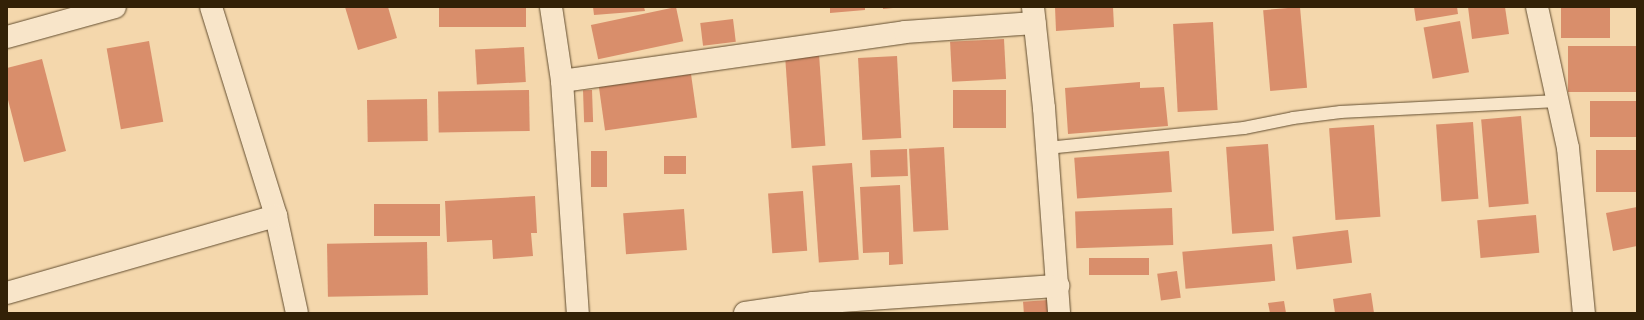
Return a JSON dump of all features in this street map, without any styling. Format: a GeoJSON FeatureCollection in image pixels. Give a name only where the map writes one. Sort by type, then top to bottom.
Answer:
{"type":"FeatureCollection","features":[{"type":"Feature","properties":{"kind":"street"},"geometry":{"type":"LineString","coordinates":[[7,37],[115,7]]}},
{"type":"Feature","properties":{"kind":"street"},"geometry":{"type":"LineString","coordinates":[[211,7],[276,216],[297,313]]}},
{"type":"Feature","properties":{"kind":"street"},"geometry":{"type":"LineString","coordinates":[[550,7],[562,81],[578,313]]}},
{"type":"Feature","properties":{"kind":"street"},"geometry":{"type":"LineString","coordinates":[[1537,7],[1568,148],[1584,313]]}},
{"type":"Feature","properties":{"kind":"street"},"geometry":{"type":"LineString","coordinates":[[562,81],[1034,15],[1047,148],[1059,313]]}},
{"type":"Feature","properties":{"kind":"street"},"geometry":{"type":"LineString","coordinates":[[7,293],[276,216]]}},
{"type":"Feature","properties":{"kind":"street"},"geometry":{"type":"LineString","coordinates":[[745,313],[813,304],[1058,286]]}},
{"type":"Feature","properties":{"kind":"lane"},"geometry":{"type":"LineString","coordinates":[[1047,148],[1244,128],[1293,118],[1341,112],[1557,101]]}},
{"type":"Feature","properties":{"kind":"building"},"geometry":{"type":"Polygon","coordinates":[[[345,7],[388,7],[397,38],[358,50],[345,7]]]}},
{"type":"Feature","properties":{"kind":"building"},"geometry":{"type":"Polygon","coordinates":[[[439,7],[526,7],[526,27],[439,27],[439,7]]]}},
{"type":"Feature","properties":{"kind":"building"},"geometry":{"type":"Polygon","coordinates":[[[593,7],[644,7],[645,11],[594,15],[593,7]]]}},
{"type":"Feature","properties":{"kind":"building"},"geometry":{"type":"Polygon","coordinates":[[[676,7],[683,41],[598,59],[591,25],[676,7]]]}},
{"type":"Feature","properties":{"kind":"building"},"geometry":{"type":"Polygon","coordinates":[[[830,7],[865,7],[865,10],[830,13],[830,7]]]}},
{"type":"Feature","properties":{"kind":"building"},"geometry":{"type":"Polygon","coordinates":[[[883,7],[893,7],[893,8],[883,9],[883,7]]]}},
{"type":"Feature","properties":{"kind":"building"},"geometry":{"type":"Polygon","coordinates":[[[1055,7],[1113,7],[1114,27],[1056,31],[1055,7]]]}},
{"type":"Feature","properties":{"kind":"building"},"geometry":{"type":"Polygon","coordinates":[[[1300,7],[1307,88],[1270,91],[1263,10],[1300,7]]]}},
{"type":"Feature","properties":{"kind":"building"},"geometry":{"type":"Polygon","coordinates":[[[1414,7],[1457,7],[1458,14],[1416,21],[1414,7]]]}},
{"type":"Feature","properties":{"kind":"building"},"geometry":{"type":"Polygon","coordinates":[[[1468,7],[1505,7],[1509,34],[1472,39],[1468,7]]]}},
{"type":"Feature","properties":{"kind":"building"},"geometry":{"type":"Polygon","coordinates":[[[1561,7],[1610,7],[1610,38],[1561,38],[1561,7]]]}},
{"type":"Feature","properties":{"kind":"building"},"geometry":{"type":"Polygon","coordinates":[[[733,19],[736,42],[703,46],[700,23],[733,19]]]}},
{"type":"Feature","properties":{"kind":"building"},"geometry":{"type":"Polygon","coordinates":[[[1460,21],[1469,72],[1433,79],[1424,27],[1460,21]]]}},
{"type":"Feature","properties":{"kind":"building"},"geometry":{"type":"Polygon","coordinates":[[[1213,22],[1218,110],[1178,112],[1173,24],[1213,22]]]}},
{"type":"Feature","properties":{"kind":"building"},"geometry":{"type":"Polygon","coordinates":[[[1004,39],[1006,79],[952,82],[950,42],[1004,39]]]}},
{"type":"Feature","properties":{"kind":"building"},"geometry":{"type":"Polygon","coordinates":[[[149,41],[163,122],[121,129],[107,48],[149,41]]]}},
{"type":"Feature","properties":{"kind":"building"},"geometry":{"type":"Polygon","coordinates":[[[1568,46],[1637,46],[1637,92],[1568,92],[1568,46]]]}},
{"type":"Feature","properties":{"kind":"building"},"geometry":{"type":"Polygon","coordinates":[[[524,47],[526,82],[477,85],[475,50],[524,47]]]}},
{"type":"Feature","properties":{"kind":"building"},"geometry":{"type":"Polygon","coordinates":[[[819,54],[825,146],[792,148],[785,56],[819,54]]]}},
{"type":"Feature","properties":{"kind":"building"},"geometry":{"type":"Polygon","coordinates":[[[897,56],[901,138],[862,140],[858,58],[897,56]]]}},
{"type":"Feature","properties":{"kind":"building"},"geometry":{"type":"Polygon","coordinates":[[[42,59],[66,151],[24,162],[7,96],[7,68],[42,59]]]}},
{"type":"Feature","properties":{"kind":"building"},"geometry":{"type":"Polygon","coordinates":[[[691,74],[697,118],[605,131],[599,87],[691,74]]]}},
{"type":"Feature","properties":{"kind":"building"},"geometry":{"type":"Polygon","coordinates":[[[1140,82],[1140,88],[1164,87],[1168,126],[1068,134],[1065,88],[1140,82]]]}},
{"type":"Feature","properties":{"kind":"building"},"geometry":{"type":"Polygon","coordinates":[[[529,90],[530,131],[439,133],[438,92],[529,90]]]}},
{"type":"Feature","properties":{"kind":"building"},"geometry":{"type":"Polygon","coordinates":[[[583,90],[592,90],[593,122],[584,122],[583,90]]]}},
{"type":"Feature","properties":{"kind":"building"},"geometry":{"type":"Polygon","coordinates":[[[953,90],[1006,90],[1006,128],[953,128],[953,90]]]}},
{"type":"Feature","properties":{"kind":"building"},"geometry":{"type":"Polygon","coordinates":[[[427,99],[428,141],[368,142],[367,100],[427,99]]]}},
{"type":"Feature","properties":{"kind":"building"},"geometry":{"type":"Polygon","coordinates":[[[1590,101],[1637,101],[1637,137],[1590,137],[1590,101]]]}},
{"type":"Feature","properties":{"kind":"building"},"geometry":{"type":"Polygon","coordinates":[[[1521,116],[1529,204],[1489,207],[1481,119],[1521,116]]]}},
{"type":"Feature","properties":{"kind":"building"},"geometry":{"type":"Polygon","coordinates":[[[1473,122],[1478,199],[1441,201],[1436,125],[1473,122]]]}},
{"type":"Feature","properties":{"kind":"building"},"geometry":{"type":"Polygon","coordinates":[[[1374,125],[1380,217],[1336,220],[1329,128],[1374,125]]]}},
{"type":"Feature","properties":{"kind":"building"},"geometry":{"type":"Polygon","coordinates":[[[1268,144],[1274,231],[1232,234],[1226,147],[1268,144]]]}},
{"type":"Feature","properties":{"kind":"building"},"geometry":{"type":"Polygon","coordinates":[[[944,147],[948,230],[913,232],[909,149],[944,147]]]}},
{"type":"Feature","properties":{"kind":"building"},"geometry":{"type":"Polygon","coordinates":[[[907,149],[908,176],[871,177],[870,150],[907,149]]]}},
{"type":"Feature","properties":{"kind":"building"},"geometry":{"type":"Polygon","coordinates":[[[1596,150],[1637,150],[1637,192],[1596,192],[1596,150]]]}},
{"type":"Feature","properties":{"kind":"building"},"geometry":{"type":"Polygon","coordinates":[[[591,151],[607,151],[607,187],[591,187],[591,151]]]}},
{"type":"Feature","properties":{"kind":"building"},"geometry":{"type":"Polygon","coordinates":[[[1169,151],[1172,192],[1077,199],[1074,158],[1169,151]]]}},
{"type":"Feature","properties":{"kind":"building"},"geometry":{"type":"Polygon","coordinates":[[[664,156],[686,156],[686,174],[664,174],[664,156]]]}},
{"type":"Feature","properties":{"kind":"building"},"geometry":{"type":"Polygon","coordinates":[[[852,163],[859,260],[819,263],[812,166],[852,163]]]}},
{"type":"Feature","properties":{"kind":"building"},"geometry":{"type":"Polygon","coordinates":[[[900,185],[903,264],[889,265],[889,252],[863,253],[860,187],[900,185]]]}},
{"type":"Feature","properties":{"kind":"building"},"geometry":{"type":"Polygon","coordinates":[[[803,191],[807,251],[772,253],[768,193],[803,191]]]}},
{"type":"Feature","properties":{"kind":"building"},"geometry":{"type":"Polygon","coordinates":[[[535,196],[537,233],[531,233],[533,256],[493,259],[492,240],[447,242],[445,201],[535,196]]]}},
{"type":"Feature","properties":{"kind":"building"},"geometry":{"type":"Polygon","coordinates":[[[374,204],[440,204],[440,236],[374,236],[374,204]]]}},
{"type":"Feature","properties":{"kind":"building"},"geometry":{"type":"Polygon","coordinates":[[[1637,207],[1637,246],[1613,251],[1606,213],[1637,207]]]}},
{"type":"Feature","properties":{"kind":"building"},"geometry":{"type":"Polygon","coordinates":[[[1172,208],[1173,245],[1076,248],[1075,211],[1172,208]]]}},
{"type":"Feature","properties":{"kind":"building"},"geometry":{"type":"Polygon","coordinates":[[[684,209],[687,250],[626,254],[623,213],[684,209]]]}},
{"type":"Feature","properties":{"kind":"building"},"geometry":{"type":"Polygon","coordinates":[[[1536,215],[1539,253],[1481,258],[1477,220],[1536,215]]]}},
{"type":"Feature","properties":{"kind":"building"},"geometry":{"type":"Polygon","coordinates":[[[1348,230],[1352,263],[1296,270],[1292,237],[1348,230]]]}},
{"type":"Feature","properties":{"kind":"building"},"geometry":{"type":"Polygon","coordinates":[[[427,242],[428,295],[328,297],[327,244],[427,242]]]}},
{"type":"Feature","properties":{"kind":"building"},"geometry":{"type":"Polygon","coordinates":[[[1272,244],[1275,281],[1186,289],[1182,252],[1272,244]]]}},
{"type":"Feature","properties":{"kind":"building"},"geometry":{"type":"Polygon","coordinates":[[[1089,258],[1149,258],[1149,275],[1089,275],[1089,258]]]}},
{"type":"Feature","properties":{"kind":"building"},"geometry":{"type":"Polygon","coordinates":[[[1177,271],[1181,298],[1161,301],[1157,274],[1177,271]]]}},
{"type":"Feature","properties":{"kind":"building"},"geometry":{"type":"Polygon","coordinates":[[[1371,293],[1374,313],[1335,313],[1333,299],[1371,293]]]}},
{"type":"Feature","properties":{"kind":"building"},"geometry":{"type":"Polygon","coordinates":[[[1048,300],[1049,313],[1024,313],[1023,302],[1048,300]]]}},
{"type":"Feature","properties":{"kind":"building"},"geometry":{"type":"Polygon","coordinates":[[[1284,301],[1286,313],[1270,313],[1268,303],[1284,301]]]}}]}
